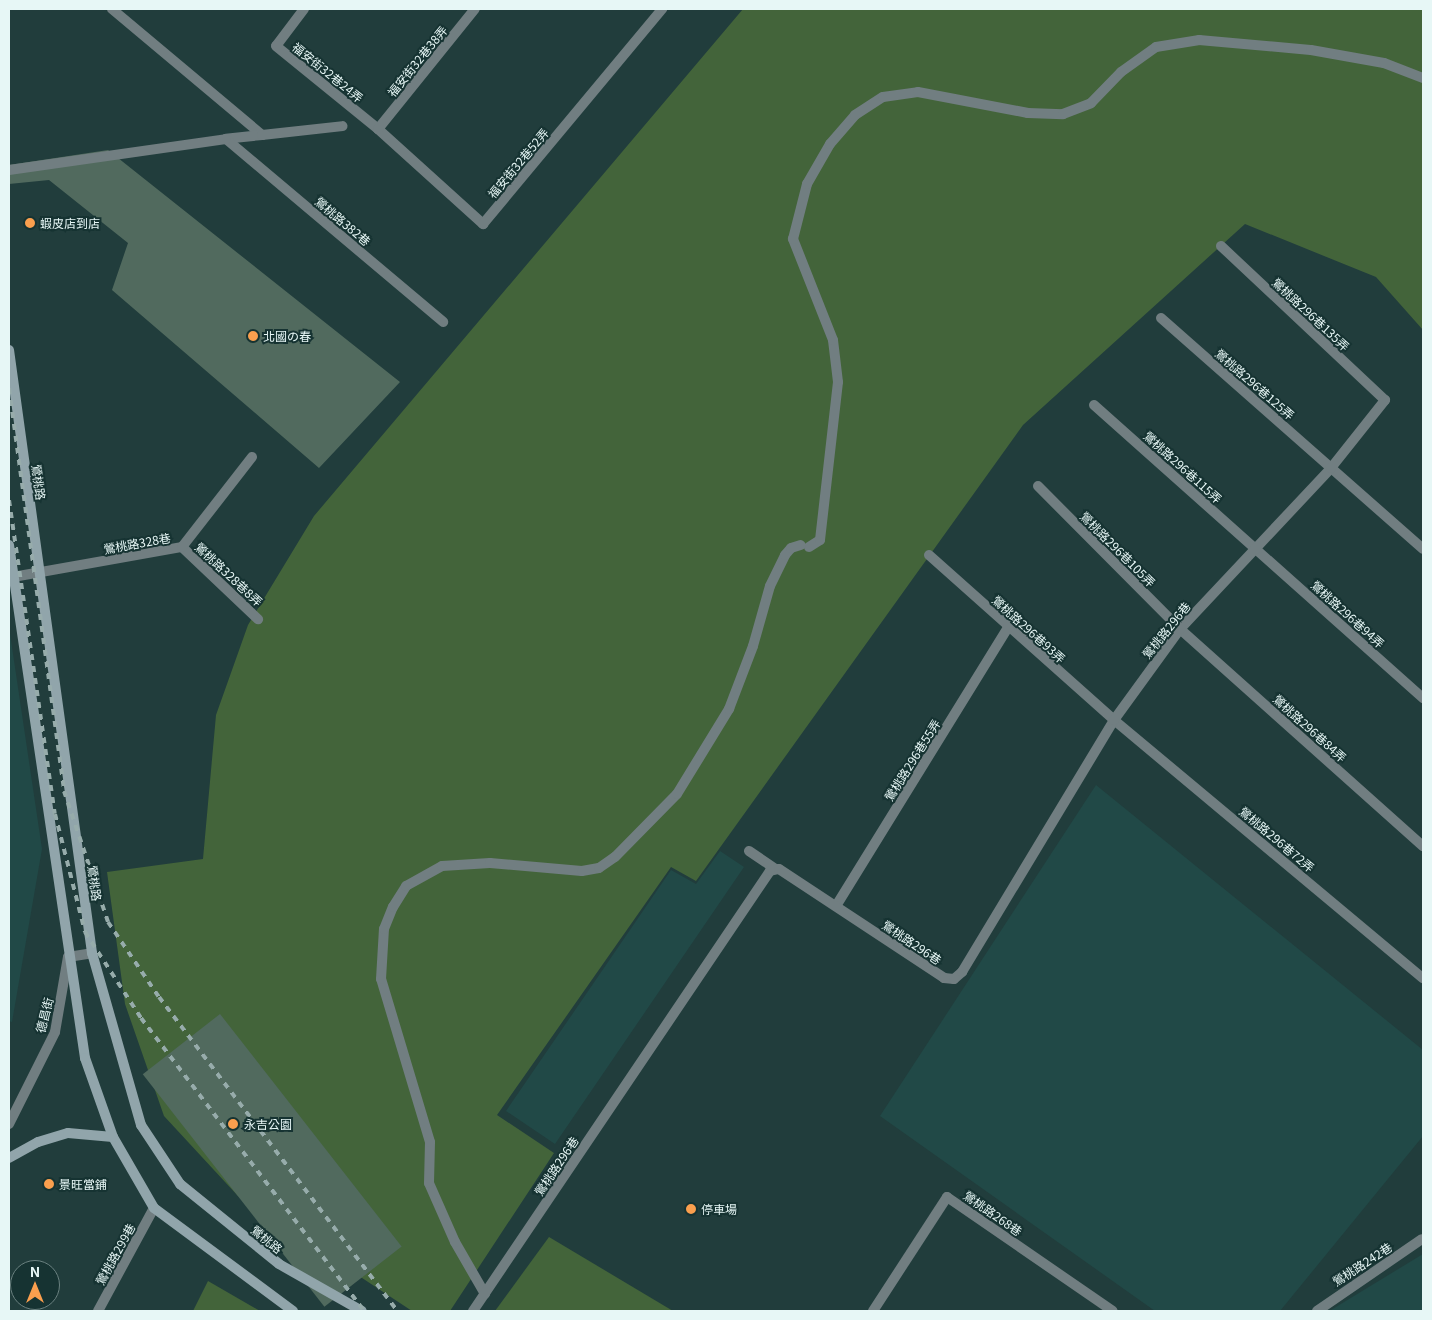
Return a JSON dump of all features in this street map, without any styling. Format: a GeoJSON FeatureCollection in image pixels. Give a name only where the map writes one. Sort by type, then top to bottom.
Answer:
{"type":"FeatureCollection","features":[{"type":"Feature","properties":{"kind":"main road","name":"鶯桃路"},"geometry":{"type":"LineString","coordinates":[[9,350],[92,952],[141,1125],[180,1184],[279,1264],[362,1311]]}},
{"type":"Feature","properties":{"kind":"main road"},"geometry":{"type":"LineString","coordinates":[[9,546],[68,957],[85,1058],[113,1137],[154,1208],[293,1311]]}},
{"type":"Feature","properties":{"kind":"main road"},"geometry":{"type":"LineString","coordinates":[[9,1158],[38,1142],[68,1133],[113,1137]]}},
{"type":"Feature","properties":{"kind":"street"},"geometry":{"type":"LineString","coordinates":[[112,9],[262,135]]}},
{"type":"Feature","properties":{"kind":"street","name":"福安街32巷24弄"},"geometry":{"type":"LineString","coordinates":[[304,9],[276,46],[378,129]]}},
{"type":"Feature","properties":{"kind":"street","name":"福安街32巷38弄"},"geometry":{"type":"LineString","coordinates":[[378,129],[475,9]]}},
{"type":"Feature","properties":{"kind":"street","name":"福安街32巷52弄"},"geometry":{"type":"LineString","coordinates":[[378,129],[483,224],[662,9]]}},
{"type":"Feature","properties":{"kind":"street"},"geometry":{"type":"LineString","coordinates":[[485,1294],[455,1242],[429,1183],[430,1142],[381,979],[384,929],[393,907],[406,886],[442,866],[490,863],[582,871],[599,868],[615,857],[677,794],[729,709],[753,646],[770,586],[785,555],[791,548],[805,546],[820,540],[838,382],[833,340],[793,239],[807,184],[830,144],[856,115],[883,97],[918,92],[1028,113],[1063,114],[1091,103],[1121,72],[1156,47],[1200,40],[1310,50],[1384,63],[1423,78]]}},
{"type":"Feature","properties":{"kind":"street"},"geometry":{"type":"LineString","coordinates":[[9,170],[226,139],[343,126]]}},
{"type":"Feature","properties":{"kind":"street","name":"鶯桃路382巷"},"geometry":{"type":"LineString","coordinates":[[226,139],[443,322]]}},
{"type":"Feature","properties":{"kind":"street","name":"鶯桃路296巷135弄"},"geometry":{"type":"LineString","coordinates":[[1221,246],[1385,400]]}},
{"type":"Feature","properties":{"kind":"street","name":"鶯桃路296巷125弄"},"geometry":{"type":"LineString","coordinates":[[1161,318],[1423,549]]}},
{"type":"Feature","properties":{"kind":"street","name":"鶯桃路296巷"},"geometry":{"type":"LineString","coordinates":[[473,1311],[774,868],[836,906],[944,978],[954,979],[962,972],[1114,720],[1180,629],[1331,468],[1385,400]]}},
{"type":"Feature","properties":{"kind":"street","name":"鶯桃路296巷115弄"},"geometry":{"type":"LineString","coordinates":[[1094,405],[1255,548]]}},
{"type":"Feature","properties":{"kind":"street","name":"鶯桃路328巷"},"geometry":{"type":"LineString","coordinates":[[13,578],[182,548],[252,457]]}},
{"type":"Feature","properties":{"kind":"street","name":"鶯桃路296巷105弄"},"geometry":{"type":"LineString","coordinates":[[1038,486],[1180,629]]}},
{"type":"Feature","properties":{"kind":"street","name":"鶯桃路328巷8弄"},"geometry":{"type":"LineString","coordinates":[[182,548],[258,619]]}},
{"type":"Feature","properties":{"kind":"street","name":"鶯桃路296巷94弄"},"geometry":{"type":"LineString","coordinates":[[1255,548],[1423,698]]}},
{"type":"Feature","properties":{"kind":"street","name":"鶯桃路296巷93弄"},"geometry":{"type":"LineString","coordinates":[[929,555],[1008,628],[1114,720]]}},
{"type":"Feature","properties":{"kind":"street","name":"鶯桃路296巷55弄"},"geometry":{"type":"LineString","coordinates":[[836,906],[1008,628]]}},
{"type":"Feature","properties":{"kind":"street","name":"鶯桃路296巷84弄"},"geometry":{"type":"LineString","coordinates":[[1180,629],[1423,846]]}},
{"type":"Feature","properties":{"kind":"street","name":"鶯桃路296巷72弄"},"geometry":{"type":"LineString","coordinates":[[1114,720],[1423,978]]}},
{"type":"Feature","properties":{"kind":"street"},"geometry":{"type":"LineString","coordinates":[[749,851],[774,868]]}},
{"type":"Feature","properties":{"kind":"street"},"geometry":{"type":"LineString","coordinates":[[68,957],[92,952]]}},
{"type":"Feature","properties":{"kind":"street","name":"德昌街"},"geometry":{"type":"LineString","coordinates":[[9,1124],[55,1032],[68,957]]}},
{"type":"Feature","properties":{"kind":"street","name":"鶯桃路268巷"},"geometry":{"type":"LineString","coordinates":[[875,1311],[947,1197],[1113,1311]]}},
{"type":"Feature","properties":{"kind":"street","name":"鶯桃路299巷"},"geometry":{"type":"LineString","coordinates":[[98,1311],[154,1208]]}},
{"type":"Feature","properties":{"kind":"street","name":"鶯桃路242巷"},"geometry":{"type":"LineString","coordinates":[[1317,1311],[1422,1239]]}},
{"type":"Feature","properties":{"kind":"shaded area"},"geometry":{"type":"Polygon","coordinates":[[[9,627],[42,849],[12,1022],[9,1021],[9,627]]]}},
{"type":"Feature","properties":{"kind":"shaded area"},"geometry":{"type":"Polygon","coordinates":[[[1096,785],[1423,1050],[1423,1136],[1280,1311],[1155,1311],[880,1116],[1096,785]]]}},
{"type":"Feature","properties":{"kind":"shaded area"},"geometry":{"type":"Polygon","coordinates":[[[720,851],[744,867],[555,1144],[506,1111],[671,870],[696,884],[720,851]]]}},
{"type":"Feature","properties":{"kind":"shaded area"},"geometry":{"type":"Polygon","coordinates":[[[1423,1254],[1423,1311],[1330,1311],[1331,1310],[1423,1254]]]}},
{"type":"Feature","properties":{"kind":"green space","name":"永吉公園"},"geometry":{"type":"Polygon","coordinates":[[[743,9],[1423,9],[1423,330],[1376,277],[1245,224],[1023,425],[696,881],[671,867],[497,1115],[554,1153],[450,1311],[412,1311],[238,1196],[164,1116],[125,1004],[107,872],[203,859],[216,715],[248,625],[314,516],[743,9]]]}},
{"type":"Feature","properties":{"kind":"green space"},"geometry":{"type":"Polygon","coordinates":[[[549,1237],[673,1311],[495,1311],[549,1237]]]}},
{"type":"Feature","properties":{"kind":"green space"},"geometry":{"type":"Polygon","coordinates":[[[208,1281],[260,1311],[193,1311],[208,1281]]]}},
{"type":"Feature","properties":{"kind":"building","name":"北國の春"},"geometry":{"type":"Polygon","coordinates":[[[108,150],[400,382],[319,468],[112,290],[128,243],[49,180],[9,184],[9,165],[108,150]]]}},
{"type":"Feature","properties":{"kind":"building"},"geometry":{"type":"Polygon","coordinates":[[[220,1014],[402,1246],[324,1307],[143,1074],[220,1014]]]}},
{"type":"Feature","properties":{"kind":"railway"},"geometry":{"type":"LineString","coordinates":[[9,388],[64,791],[108,922],[159,997],[397,1311]]}},
{"type":"Feature","properties":{"kind":"railway"},"geometry":{"type":"LineString","coordinates":[[9,500],[55,814],[85,932],[141,1018],[364,1311]]}},
{"type":"Feature","properties":{"kind":"place","name":"蝦皮店到店"},"geometry":{"type":"Point","coordinates":[30,223]}},
{"type":"Feature","properties":{"kind":"place","name":"北國の春"},"geometry":{"type":"Point","coordinates":[253,336]}},
{"type":"Feature","properties":{"kind":"place","name":"永吉公園"},"geometry":{"type":"Point","coordinates":[233,1124]}},
{"type":"Feature","properties":{"kind":"place","name":"景旺當鋪"},"geometry":{"type":"Point","coordinates":[49,1184]}},
{"type":"Feature","properties":{"kind":"place","name":"停車場"},"geometry":{"type":"Point","coordinates":[691,1209]}}]}
